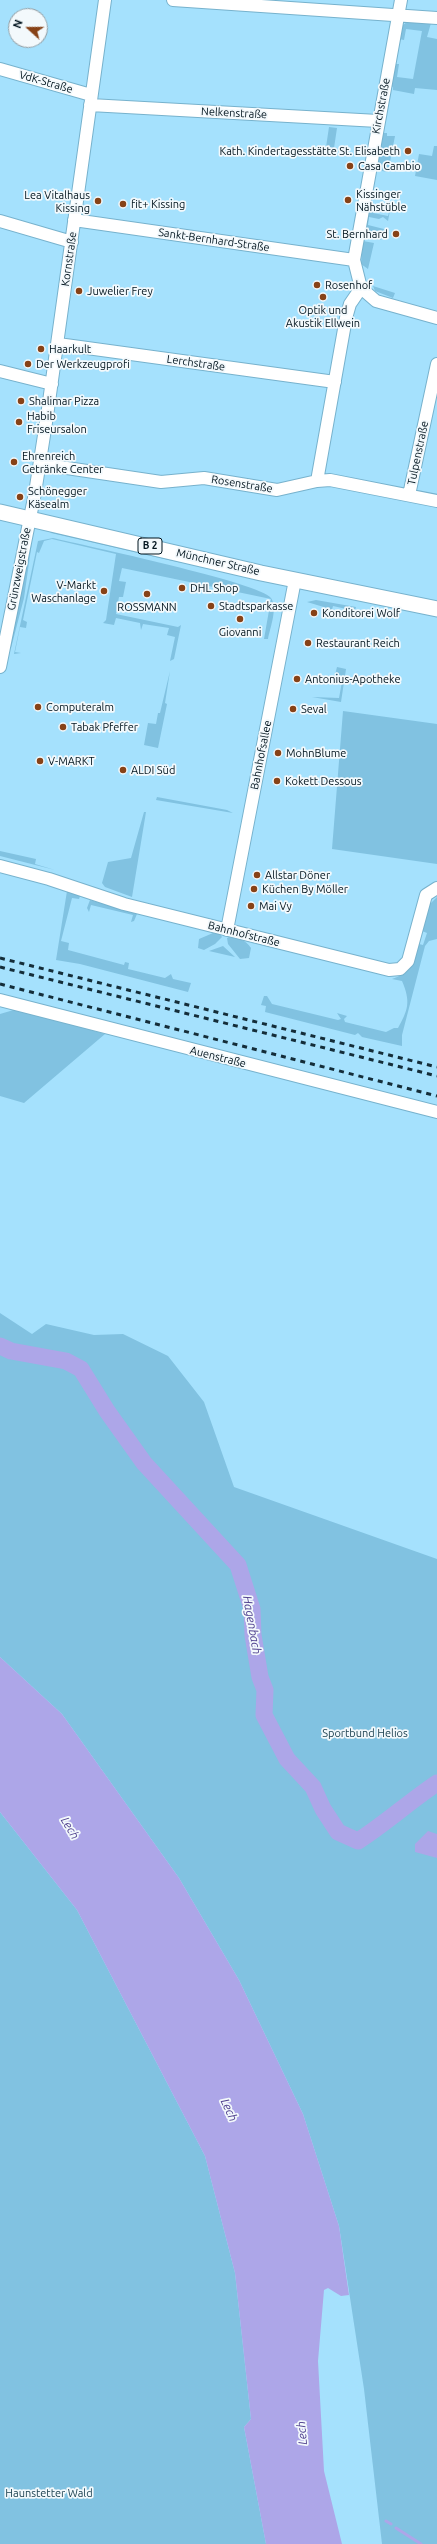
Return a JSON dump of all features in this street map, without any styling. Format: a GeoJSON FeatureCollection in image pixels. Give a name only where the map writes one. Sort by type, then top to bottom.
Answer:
{"type":"FeatureCollection","features":[{"type":"Feature","properties":{"kind":"main road","name":"Münchner Straße"},"geometry":{"type":"LineString","coordinates":[[0,512],[295,580],[437,609]]}},
{"type":"Feature","properties":{"kind":"street","name":"Kornstraße"},"geometry":{"type":"LineString","coordinates":[[30,518],[40,464],[58,344],[105,0]]}},
{"type":"Feature","properties":{"kind":"street"},"geometry":{"type":"LineString","coordinates":[[173,0],[437,18]]}},
{"type":"Feature","properties":{"kind":"street","name":"Kirchstraße"},"geometry":{"type":"LineString","coordinates":[[354,260],[401,0]]}},
{"type":"Feature","properties":{"kind":"street","name":"VdK-Straße"},"geometry":{"type":"LineString","coordinates":[[0,68],[91,100]]}},
{"type":"Feature","properties":{"kind":"street","name":"Nelkenstraße"},"geometry":{"type":"LineString","coordinates":[[91,100],[378,121]]}},
{"type":"Feature","properties":{"kind":"street","name":"Sankt-Bernhard-Straße"},"geometry":{"type":"LineString","coordinates":[[74,220],[354,260]]}},
{"type":"Feature","properties":{"kind":"street"},"geometry":{"type":"LineString","coordinates":[[0,221],[72,242]]}},
{"type":"Feature","properties":{"kind":"street"},"geometry":{"type":"LineString","coordinates":[[354,260],[361,288],[376,301],[437,318]]}},
{"type":"Feature","properties":{"kind":"street"},"geometry":{"type":"LineString","coordinates":[[317,481],[346,318],[350,304],[361,288]]}},
{"type":"Feature","properties":{"kind":"street","name":"Lerchstraße"},"geometry":{"type":"LineString","coordinates":[[58,344],[335,382]]}},
{"type":"Feature","properties":{"kind":"street","name":"Tulpenstraße"},"geometry":{"type":"LineString","coordinates":[[410,495],[432,410],[437,364]]}},
{"type":"Feature","properties":{"kind":"street"},"geometry":{"type":"LineString","coordinates":[[0,371],[52,384]]}},
{"type":"Feature","properties":{"kind":"street","name":"Rosenstraße"},"geometry":{"type":"LineString","coordinates":[[40,464],[161,482],[204,478],[277,490],[317,481]]}},
{"type":"Feature","properties":{"kind":"street","name":"Tulpenstraße"},"geometry":{"type":"LineString","coordinates":[[317,481],[330,480],[437,501]]}},
{"type":"Feature","properties":{"kind":"street","name":"Grünzweigstraße"},"geometry":{"type":"LineString","coordinates":[[0,667],[30,518]]}},
{"type":"Feature","properties":{"kind":"street","name":"Bahnhofsallee"},"geometry":{"type":"LineString","coordinates":[[227,930],[295,580]]}},
{"type":"Feature","properties":{"kind":"street","name":"Bahnhofstraße"},"geometry":{"type":"LineString","coordinates":[[0,866],[49,879],[124,904],[388,970],[400,969],[408,961],[426,895],[437,888]]}},
{"type":"Feature","properties":{"kind":"street","name":"Auenstraße"},"geometry":{"type":"LineString","coordinates":[[0,1000],[437,1112]]}},
{"type":"Feature","properties":{"kind":"green space"},"geometry":{"type":"Polygon","coordinates":[[[407,22],[431,23],[427,37],[437,39],[437,90],[415,88],[414,94],[393,90],[393,87],[391,86],[394,64],[399,64],[397,77],[413,79],[422,31],[406,29],[404,40],[399,39],[403,25],[407,22]]]}},
{"type":"Feature","properties":{"kind":"green space"},"geometry":{"type":"Polygon","coordinates":[[[329,127],[337,128],[334,148],[326,147],[329,127]]]}},
{"type":"Feature","properties":{"kind":"green space"},"geometry":{"type":"Polygon","coordinates":[[[382,133],[387,133],[387,136],[395,136],[388,172],[376,170],[382,133]]]}},
{"type":"Feature","properties":{"kind":"green space"},"geometry":{"type":"Polygon","coordinates":[[[434,146],[437,146],[437,180],[415,176],[419,154],[432,156],[434,146]]]}},
{"type":"Feature","properties":{"kind":"green space"},"geometry":{"type":"Polygon","coordinates":[[[392,200],[388,221],[383,217],[379,219],[369,217],[368,225],[384,229],[381,240],[365,237],[370,206],[374,207],[373,213],[388,216],[392,200]]]}},
{"type":"Feature","properties":{"kind":"green space"},"geometry":{"type":"Polygon","coordinates":[[[363,241],[374,243],[368,269],[361,264],[363,241]]]}},
{"type":"Feature","properties":{"kind":"green space"},"geometry":{"type":"Polygon","coordinates":[[[373,286],[395,293],[393,298],[375,291],[373,286]]]}},
{"type":"Feature","properties":{"kind":"green space"},"geometry":{"type":"Polygon","coordinates":[[[50,532],[139,549],[182,563],[51,533],[50,532]]]}},
{"type":"Feature","properties":{"kind":"green space"},"geometry":{"type":"Polygon","coordinates":[[[53,538],[206,574],[260,591],[271,598],[274,607],[268,639],[264,639],[271,599],[122,568],[119,581],[126,582],[123,597],[119,597],[116,614],[178,627],[181,625],[174,659],[170,661],[175,637],[167,635],[169,628],[143,624],[141,630],[140,623],[116,618],[114,625],[103,623],[106,620],[116,554],[52,539],[44,541],[39,553],[37,552],[23,620],[27,622],[26,628],[20,627],[15,652],[21,653],[14,654],[38,541],[53,538]]]}},
{"type":"Feature","properties":{"kind":"green space"},"geometry":{"type":"Polygon","coordinates":[[[32,542],[24,598],[11,648],[8,648],[32,542]]]}},
{"type":"Feature","properties":{"kind":"green space"},"geometry":{"type":"Polygon","coordinates":[[[316,600],[356,607],[355,611],[333,606],[331,613],[326,612],[327,608],[307,602],[316,600]]]}},
{"type":"Feature","properties":{"kind":"green space"},"geometry":{"type":"Polygon","coordinates":[[[337,667],[346,669],[341,702],[312,697],[339,698],[343,676],[335,675],[337,667]]]}},
{"type":"Feature","properties":{"kind":"green space"},"geometry":{"type":"Polygon","coordinates":[[[170,671],[165,703],[167,704],[158,748],[144,745],[148,723],[156,724],[158,713],[160,713],[170,671]]]}},
{"type":"Feature","properties":{"kind":"green space"},"geometry":{"type":"Polygon","coordinates":[[[343,711],[437,724],[437,864],[332,849],[343,711]]]}},
{"type":"Feature","properties":{"kind":"green space"},"geometry":{"type":"Polygon","coordinates":[[[157,797],[227,810],[233,813],[156,800],[157,797]]]}},
{"type":"Feature","properties":{"kind":"green space"},"geometry":{"type":"Polygon","coordinates":[[[144,812],[146,812],[132,897],[105,887],[102,883],[108,862],[131,858],[144,812]]]}},
{"type":"Feature","properties":{"kind":"green space"},"geometry":{"type":"Polygon","coordinates":[[[0,851],[36,859],[35,864],[55,870],[0,856],[0,851]]]}},
{"type":"Feature","properties":{"kind":"green space"},"geometry":{"type":"Polygon","coordinates":[[[67,891],[80,896],[79,899],[72,898],[61,941],[69,943],[68,950],[124,965],[125,962],[129,963],[128,969],[165,978],[171,974],[173,979],[191,983],[188,992],[80,964],[56,960],[67,891]]]}},
{"type":"Feature","properties":{"kind":"green space"},"geometry":{"type":"Polygon","coordinates":[[[437,897],[437,939],[429,941],[425,946],[402,1035],[402,1046],[362,1037],[358,1033],[355,1035],[265,1012],[266,1006],[261,1005],[264,996],[267,996],[272,1004],[338,1020],[341,1019],[337,1013],[347,1016],[344,1019],[345,1022],[386,1032],[394,1028],[398,1028],[406,1011],[407,995],[402,981],[392,979],[403,974],[407,970],[413,961],[419,944],[423,945],[427,933],[422,931],[429,905],[437,897]]]}},
{"type":"Feature","properties":{"kind":"green space"},"geometry":{"type":"Polygon","coordinates":[[[90,900],[137,914],[134,921],[131,922],[133,915],[91,905],[89,912],[87,908],[90,900]]]}},
{"type":"Feature","properties":{"kind":"green space"},"geometry":{"type":"Polygon","coordinates":[[[213,933],[220,934],[222,937],[215,944],[204,950],[198,948],[199,939],[213,933]]]}},
{"type":"Feature","properties":{"kind":"green space"},"geometry":{"type":"Polygon","coordinates":[[[229,937],[242,940],[249,945],[251,948],[249,958],[240,959],[228,944],[227,938],[229,937]]]}},
{"type":"Feature","properties":{"kind":"green space"},"geometry":{"type":"Polygon","coordinates":[[[223,946],[235,957],[209,951],[223,946]]]}},
{"type":"Feature","properties":{"kind":"green space"},"geometry":{"type":"Polygon","coordinates":[[[17,1009],[105,1034],[24,1103],[0,1096],[0,1014],[17,1009]]]}},
{"type":"Feature","properties":{"kind":"green space","name":"Sportbund Helios"},"geometry":{"type":"Polygon","coordinates":[[[0,1313],[32,1334],[46,1324],[94,1335],[123,1334],[168,1356],[204,1402],[234,1487],[437,1559],[437,2544],[382,2544],[364,2389],[339,2226],[303,2114],[239,1980],[179,1878],[62,1714],[0,1657],[0,1313]]]}},
{"type":"Feature","properties":{"kind":"green space","name":"Haunstetter Wald"},"geometry":{"type":"Polygon","coordinates":[[[0,1812],[77,1910],[205,2156],[235,2273],[251,2419],[244,2427],[266,2544],[0,2544],[0,1812]]]}},
{"type":"Feature","properties":{"kind":"water","name":"Lech"},"geometry":{"type":"Polygon","coordinates":[[[0,1657],[62,1714],[179,1878],[239,1980],[303,2114],[339,2226],[349,2295],[341,2296],[328,2288],[324,2290],[318,2361],[324,2471],[342,2544],[266,2544],[244,2427],[251,2419],[235,2273],[205,2156],[77,1910],[0,1812],[0,1657]]]}},
{"type":"Feature","properties":{"kind":"water"},"geometry":{"type":"Polygon","coordinates":[[[428,1831],[437,1834],[437,1858],[415,1852],[415,1844],[428,1831]]]}},
{"type":"Feature","properties":{"kind":"waterway","name":"Hagenbach"},"geometry":{"type":"LineString","coordinates":[[0,1346],[11,1351],[66,1361],[81,1369],[107,1411],[144,1463],[238,1565],[252,1609],[253,1635],[260,1677],[265,1690],[264,1715],[287,1759],[313,1787],[323,1809],[338,1832],[358,1841],[437,1783]]}},
{"type":"Feature","properties":{"kind":"waterway"},"geometry":{"type":"LineString","coordinates":[[386,2521],[391,2524]]}},
{"type":"Feature","properties":{"kind":"waterway"},"geometry":{"type":"LineString","coordinates":[[396,2528],[421,2544]]}},
{"type":"Feature","properties":{"kind":"railway"},"geometry":{"type":"LineString","coordinates":[[0,958],[437,1067]]}},
{"type":"Feature","properties":{"kind":"railway"},"geometry":{"type":"LineString","coordinates":[[0,967],[437,1076]]}},
{"type":"Feature","properties":{"kind":"railway"},"geometry":{"type":"LineString","coordinates":[[0,984],[437,1096]]}},
{"type":"Feature","properties":{"kind":"place","name":"Kath. Kindertagesstätte St. Elisabeth"},"geometry":{"type":"Point","coordinates":[408,151]}},
{"type":"Feature","properties":{"kind":"place","name":"Casa Cambio"},"geometry":{"type":"Point","coordinates":[350,166]}},
{"type":"Feature","properties":{"kind":"place","name":"Kissinger Nähstüble"},"geometry":{"type":"Point","coordinates":[348,200]}},
{"type":"Feature","properties":{"kind":"place","name":"Lea Vitalhaus Kissing"},"geometry":{"type":"Point","coordinates":[98,201]}},
{"type":"Feature","properties":{"kind":"place","name":"fit+ Kissing"},"geometry":{"type":"Point","coordinates":[123,204]}},
{"type":"Feature","properties":{"kind":"place","name":"St. Bernhard"},"geometry":{"type":"Point","coordinates":[396,234]}},
{"type":"Feature","properties":{"kind":"place","name":"Rosenhof"},"geometry":{"type":"Point","coordinates":[317,285]}},
{"type":"Feature","properties":{"kind":"place","name":"Juwelier Frey"},"geometry":{"type":"Point","coordinates":[79,291]}},
{"type":"Feature","properties":{"kind":"place","name":"Optik und Akustik Ellwein"},"geometry":{"type":"Point","coordinates":[323,297]}},
{"type":"Feature","properties":{"kind":"place","name":"Haarkult"},"geometry":{"type":"Point","coordinates":[41,349]}},
{"type":"Feature","properties":{"kind":"place","name":"Der Werkzeugprofi"},"geometry":{"type":"Point","coordinates":[28,364]}},
{"type":"Feature","properties":{"kind":"place","name":"Shalimar Pizza"},"geometry":{"type":"Point","coordinates":[21,401]}},
{"type":"Feature","properties":{"kind":"place","name":"Habib Friseursalon"},"geometry":{"type":"Point","coordinates":[19,422]}},
{"type":"Feature","properties":{"kind":"place","name":"Ehrenreich Getränke Center"},"geometry":{"type":"Point","coordinates":[14,462]}},
{"type":"Feature","properties":{"kind":"place","name":"Schönegger Käsealm"},"geometry":{"type":"Point","coordinates":[20,497]}},
{"type":"Feature","properties":{"kind":"place","name":"DHL Shop"},"geometry":{"type":"Point","coordinates":[182,588]}},
{"type":"Feature","properties":{"kind":"place","name":"V-Markt Waschanlage"},"geometry":{"type":"Point","coordinates":[104,591]}},
{"type":"Feature","properties":{"kind":"place","name":"ROSSMANN"},"geometry":{"type":"Point","coordinates":[147,594]}},
{"type":"Feature","properties":{"kind":"place","name":"Stadtsparkasse"},"geometry":{"type":"Point","coordinates":[211,606]}},
{"type":"Feature","properties":{"kind":"place","name":"Konditorei Wolf"},"geometry":{"type":"Point","coordinates":[314,613]}},
{"type":"Feature","properties":{"kind":"place","name":"Giovanni"},"geometry":{"type":"Point","coordinates":[240,619]}},
{"type":"Feature","properties":{"kind":"place","name":"Restaurant Reich"},"geometry":{"type":"Point","coordinates":[308,643]}},
{"type":"Feature","properties":{"kind":"place","name":"Antonius-Apotheke"},"geometry":{"type":"Point","coordinates":[297,679]}},
{"type":"Feature","properties":{"kind":"place","name":"Computeralm"},"geometry":{"type":"Point","coordinates":[38,707]}},
{"type":"Feature","properties":{"kind":"place","name":"Seval"},"geometry":{"type":"Point","coordinates":[293,709]}},
{"type":"Feature","properties":{"kind":"place","name":"Tabak Pfeffer"},"geometry":{"type":"Point","coordinates":[63,727]}},
{"type":"Feature","properties":{"kind":"place","name":"MohnBlume"},"geometry":{"type":"Point","coordinates":[278,753]}},
{"type":"Feature","properties":{"kind":"place","name":"V-MARKT"},"geometry":{"type":"Point","coordinates":[40,761]}},
{"type":"Feature","properties":{"kind":"place","name":"ALDI Süd"},"geometry":{"type":"Point","coordinates":[123,770]}},
{"type":"Feature","properties":{"kind":"place","name":"Kokett Dessous"},"geometry":{"type":"Point","coordinates":[277,781]}},
{"type":"Feature","properties":{"kind":"place","name":"Allstar Döner"},"geometry":{"type":"Point","coordinates":[257,875]}},
{"type":"Feature","properties":{"kind":"place","name":"Küchen By Möller"},"geometry":{"type":"Point","coordinates":[254,889]}},
{"type":"Feature","properties":{"kind":"place","name":"Mai Vy"},"geometry":{"type":"Point","coordinates":[251,906]}}]}
